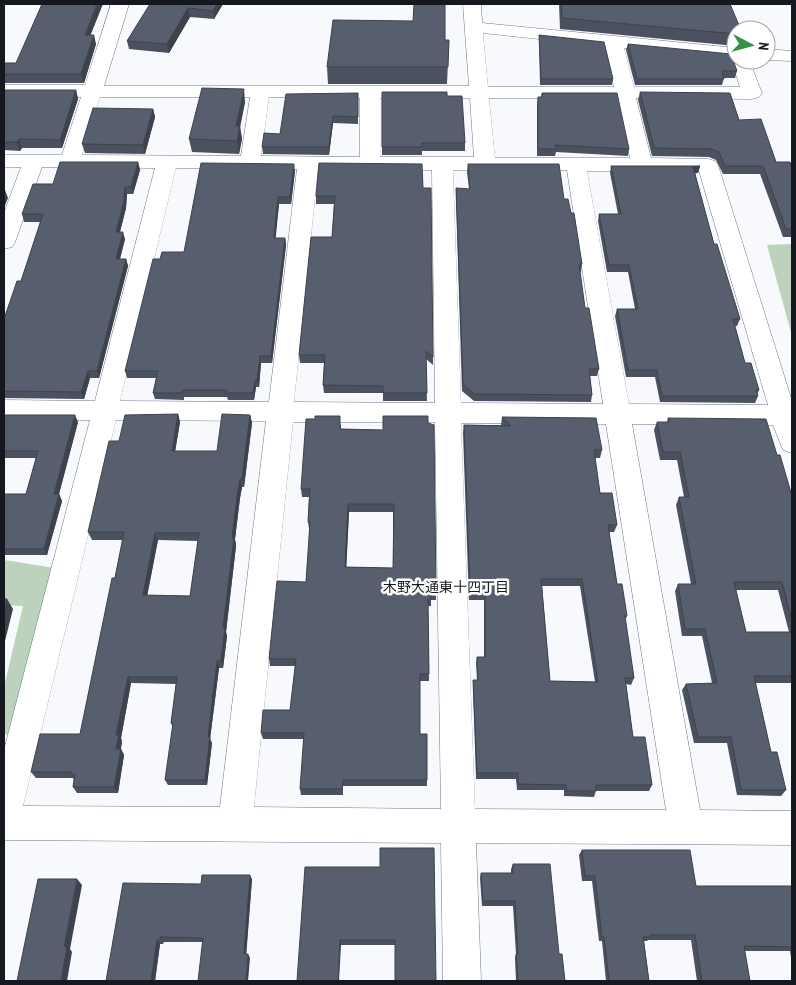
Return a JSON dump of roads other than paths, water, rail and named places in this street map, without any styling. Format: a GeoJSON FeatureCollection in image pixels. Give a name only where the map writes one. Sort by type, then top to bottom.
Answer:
{"type":"FeatureCollection","features":[{"type":"Feature","properties":{"kind":"street"},"geometry":{"type":"LineString","coordinates":[[70,162],[90,92],[120,4]]}},
{"type":"Feature","properties":{"kind":"street"},"geometry":{"type":"LineString","coordinates":[[472,4],[485,164]]}},
{"type":"Feature","properties":{"kind":"street"},"geometry":{"type":"LineString","coordinates":[[474,27],[726,53]]}},
{"type":"Feature","properties":{"kind":"street"},"geometry":{"type":"LineString","coordinates":[[614,40],[642,164]]}},
{"type":"Feature","properties":{"kind":"street"},"geometry":{"type":"LineString","coordinates":[[776,55],[792,56]]}},
{"type":"Feature","properties":{"kind":"street"},"geometry":{"type":"LineString","coordinates":[[4,91],[752,93],[744,70]]}},
{"type":"Feature","properties":{"kind":"street"},"geometry":{"type":"LineString","coordinates":[[250,162],[260,92]]}},
{"type":"Feature","properties":{"kind":"street"},"geometry":{"type":"LineString","coordinates":[[370,93],[370,163]]}},
{"type":"Feature","properties":{"kind":"street"},"geometry":{"type":"LineString","coordinates":[[4,161],[708,165],[792,443]]}},
{"type":"Feature","properties":{"kind":"street"},"geometry":{"type":"LineString","coordinates":[[4,242],[34,162]]}},
{"type":"Feature","properties":{"kind":"street"},"geometry":{"type":"LineString","coordinates":[[4,815],[167,162]]}},
{"type":"Feature","properties":{"kind":"street"},"geometry":{"type":"LineString","coordinates":[[235,825],[308,163]]}},
{"type":"Feature","properties":{"kind":"street"},"geometry":{"type":"LineString","coordinates":[[442,163],[462,981]]}},
{"type":"Feature","properties":{"kind":"street"},"geometry":{"type":"LineString","coordinates":[[576,164],[686,828]]}},
{"type":"Feature","properties":{"kind":"street"},"geometry":{"type":"LineString","coordinates":[[4,410],[784,414]]}},
{"type":"Feature","properties":{"kind":"street"},"geometry":{"type":"LineString","coordinates":[[4,824],[792,828]]}},
{"type":"Feature","properties":{"kind":"district","name":"木野大通東十四丁目"},"geometry":{"type":"Point","coordinates":[446,587]}}]}
